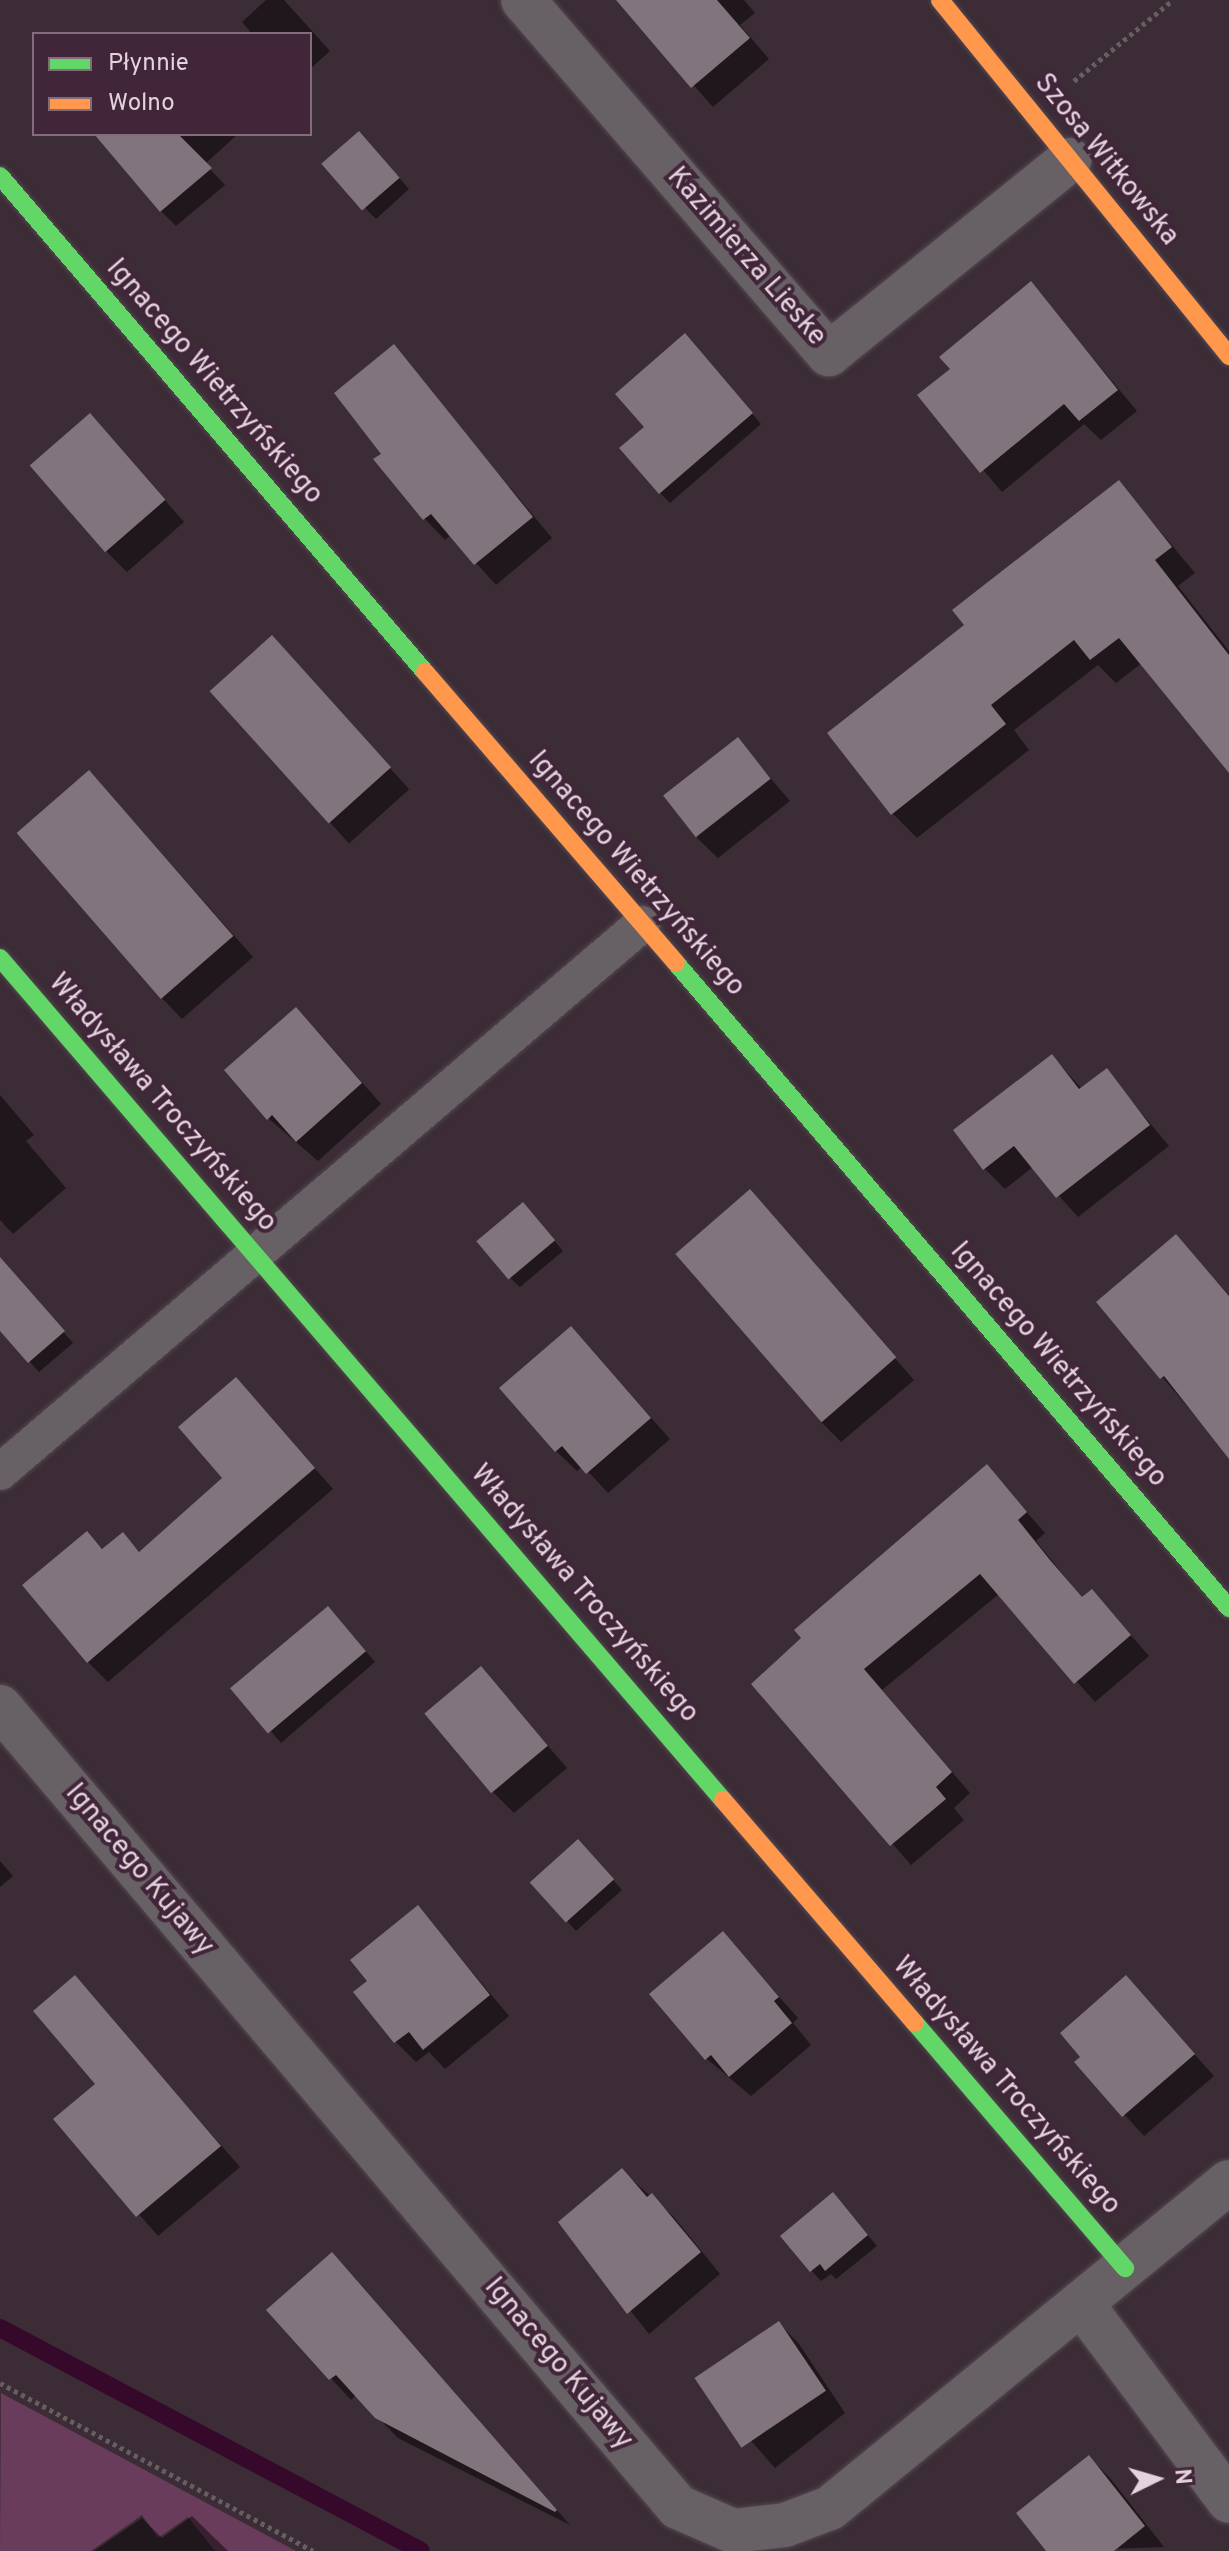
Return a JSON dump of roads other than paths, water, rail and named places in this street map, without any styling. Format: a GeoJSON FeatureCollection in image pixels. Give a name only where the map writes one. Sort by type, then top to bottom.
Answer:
{"type":"FeatureCollection","features":[{"type":"Feature","properties":{"kind":"street","name":"Kazimierza Lieske"},"geometry":{"type":"LineString","coordinates":[[523,0],[829,354],[1069,160]]}},
{"type":"Feature","properties":{"kind":"street","name":"Szosa Witkowska"},"geometry":{"type":"LineString","coordinates":[[940,0],[1229,356]]}},
{"type":"Feature","properties":{"kind":"street","name":"Ignacego Wietrzyńskiego"},"geometry":{"type":"LineString","coordinates":[[0,176],[1229,1608]]}},
{"type":"Feature","properties":{"kind":"street","name":"Władysława Troczyńskiego"},"geometry":{"type":"LineString","coordinates":[[0,958],[1125,2268]]}},
{"type":"Feature","properties":{"kind":"street","name":"Ignacego Kujawy"},"geometry":{"type":"LineString","coordinates":[[0,1707],[678,2507],[733,2531],[785,2525],[830,2508],[1229,2182]]}},
{"type":"Feature","properties":{"kind":"street"},"geometry":{"type":"LineString","coordinates":[[1081,2303],[1229,2501]]}},
{"type":"Feature","properties":{"kind":"lane"},"geometry":{"type":"LineString","coordinates":[[0,1472],[642,924]]}},
{"type":"Feature","properties":{"kind":"waterway"},"geometry":{"type":"LineString","coordinates":[[0,2328],[421,2551]]}}]}
